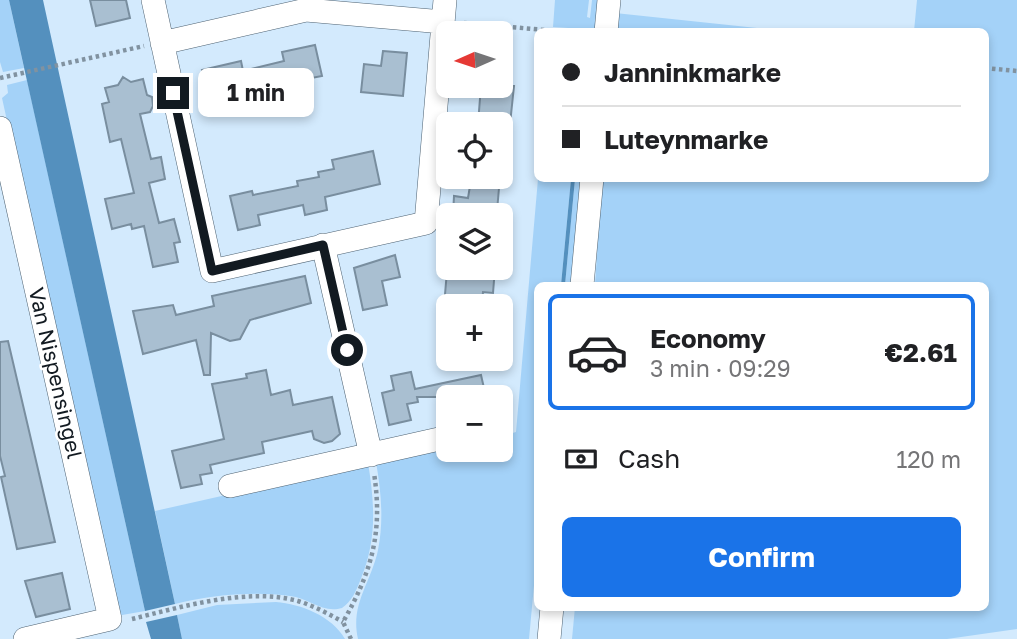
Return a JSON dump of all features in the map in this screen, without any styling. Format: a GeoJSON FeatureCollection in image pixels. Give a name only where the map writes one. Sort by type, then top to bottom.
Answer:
{"type":"FeatureCollection","features":[{"type":"Feature","properties":{"kind":"street"},"geometry":{"type":"LineString","coordinates":[[153,0],[162,43],[212,271],[426,223],[444,11],[306,10],[162,43]]}},
{"type":"Feature","properties":{"kind":"street"},"geometry":{"type":"LineString","coordinates":[[606,28],[609,0]]}},
{"type":"Feature","properties":{"kind":"street","name":"Van Nispensingel"},"geometry":{"type":"LineString","coordinates":[[0,128],[120,619]]}},
{"type":"Feature","properties":{"kind":"street"},"geometry":{"type":"LineString","coordinates":[[582,282],[592,182]]}},
{"type":"Feature","properties":{"kind":"street"},"geometry":{"type":"LineString","coordinates":[[323,245],[371,455]]}},
{"type":"Feature","properties":{"kind":"street"},"geometry":{"type":"LineString","coordinates":[[230,486],[436,440]]}},
{"type":"Feature","properties":{"kind":"street"},"geometry":{"type":"LineString","coordinates":[[549,639],[552,611]]}},
{"type":"Feature","properties":{"kind":"street"},"geometry":{"type":"LineString","coordinates":[[25,639],[120,619]]}},
{"type":"Feature","properties":{"kind":"path"},"geometry":{"type":"LineString","coordinates":[[444,11],[544,28]]}},
{"type":"Feature","properties":{"kind":"path"},"geometry":{"type":"LineString","coordinates":[[0,78],[162,43]]}},
{"type":"Feature","properties":{"kind":"path"},"geometry":{"type":"LineString","coordinates":[[989,68],[1017,71]]}},
{"type":"Feature","properties":{"kind":"path"},"geometry":{"type":"LineString","coordinates":[[343,622],[364,582],[375,545],[379,513],[371,455]]}},
{"type":"Feature","properties":{"kind":"path"},"geometry":{"type":"LineString","coordinates":[[120,619],[223,600],[288,599],[343,622],[351,639]]}},
{"type":"Feature","properties":{"kind":"shaded area"},"geometry":{"type":"Polygon","coordinates":[[[0,0],[9,0],[24,68],[3,72],[0,62],[0,0]]]}},
{"type":"Feature","properties":{"kind":"shaded area"},"geometry":{"type":"Polygon","coordinates":[[[9,0],[43,0],[175,604],[145,611],[9,0]]]}},
{"type":"Feature","properties":{"kind":"shaded area"},"geometry":{"type":"Polygon","coordinates":[[[555,0],[589,0],[587,17],[590,18],[592,0],[602,0],[599,28],[553,27],[555,0]]]}},
{"type":"Feature","properties":{"kind":"shaded area"},"geometry":{"type":"Polygon","coordinates":[[[917,0],[1017,0],[1017,629],[947,639],[572,639],[575,611],[989,611],[989,282],[595,282],[602,182],[989,182],[989,28],[914,28],[917,0]]]}},
{"type":"Feature","properties":{"kind":"shaded area"},"geometry":{"type":"Polygon","coordinates":[[[615,13],[756,28],[613,28],[615,13]]]}},
{"type":"Feature","properties":{"kind":"shaded area"},"geometry":{"type":"Polygon","coordinates":[[[27,80],[145,611],[122,615],[115,609],[2,98],[8,93],[7,85],[27,80]]]}},
{"type":"Feature","properties":{"kind":"shaded area"},"geometry":{"type":"Polygon","coordinates":[[[538,182],[571,182],[561,282],[534,282],[534,585],[529,639],[358,639],[356,626],[359,604],[375,562],[380,539],[381,506],[376,462],[436,450],[436,462],[513,462],[513,433],[516,432],[538,182]]]}},
{"type":"Feature","properties":{"kind":"shaded area"},"geometry":{"type":"Polygon","coordinates":[[[571,182],[575,182],[565,282],[561,282],[571,182]]]}},
{"type":"Feature","properties":{"kind":"shaded area"},"geometry":{"type":"Polygon","coordinates":[[[575,182],[585,182],[576,282],[565,282],[575,182]]]}},
{"type":"Feature","properties":{"kind":"shaded area"},"geometry":{"type":"Polygon","coordinates":[[[368,463],[373,508],[372,537],[366,566],[355,592],[342,608],[329,609],[297,597],[262,594],[217,596],[175,604],[155,511],[368,463]]]}},
{"type":"Feature","properties":{"kind":"shaded area"},"geometry":{"type":"Polygon","coordinates":[[[276,602],[296,605],[315,613],[332,624],[345,639],[182,639],[177,615],[217,605],[276,602]]]}},
{"type":"Feature","properties":{"kind":"shaded area"},"geometry":{"type":"Polygon","coordinates":[[[177,615],[182,639],[151,639],[146,622],[177,615]]]}},
{"type":"Feature","properties":{"kind":"building"},"geometry":{"type":"Polygon","coordinates":[[[90,0],[126,0],[130,18],[96,26],[90,0]]]}},
{"type":"Feature","properties":{"kind":"building"},"geometry":{"type":"Polygon","coordinates":[[[315,45],[322,76],[228,94],[228,98],[209,102],[202,70],[241,61],[243,71],[284,61],[282,52],[315,45]]]}},
{"type":"Feature","properties":{"kind":"building"},"geometry":{"type":"Polygon","coordinates":[[[383,51],[407,53],[403,96],[361,92],[364,64],[381,66],[383,51]]]}},
{"type":"Feature","properties":{"kind":"building"},"geometry":{"type":"Polygon","coordinates":[[[123,77],[131,82],[143,79],[147,95],[152,97],[153,106],[150,112],[140,114],[151,159],[161,157],[165,179],[149,183],[159,223],[174,219],[180,242],[174,243],[178,262],[153,267],[144,226],[132,229],[131,224],[112,229],[105,199],[134,193],[121,139],[110,142],[102,104],[109,102],[105,88],[118,85],[123,77]]]}},
{"type":"Feature","properties":{"kind":"building"},"geometry":{"type":"Polygon","coordinates":[[[480,98],[513,98],[511,112],[479,112],[480,98]]]}},
{"type":"Feature","properties":{"kind":"building"},"geometry":{"type":"Polygon","coordinates":[[[373,151],[380,184],[325,197],[327,210],[305,215],[303,205],[258,215],[260,225],[238,230],[230,196],[252,191],[253,195],[298,186],[297,181],[319,177],[318,172],[334,169],[332,160],[373,151]]]}},
{"type":"Feature","properties":{"kind":"building"},"geometry":{"type":"Polygon","coordinates":[[[470,189],[499,189],[498,203],[454,203],[454,196],[468,198],[470,189]]]}},
{"type":"Feature","properties":{"kind":"building"},"geometry":{"type":"Polygon","coordinates":[[[395,255],[400,277],[382,281],[387,305],[363,310],[354,268],[395,255]]]}},
{"type":"Feature","properties":{"kind":"building"},"geometry":{"type":"Polygon","coordinates":[[[305,276],[311,303],[250,320],[240,339],[230,341],[211,333],[210,375],[204,375],[196,340],[143,354],[133,311],[173,305],[176,315],[214,306],[212,296],[305,276]]]}},
{"type":"Feature","properties":{"kind":"building"},"geometry":{"type":"Polygon","coordinates":[[[446,280],[494,280],[493,293],[445,294],[446,280]]]}},
{"type":"Feature","properties":{"kind":"building"},"geometry":{"type":"Polygon","coordinates":[[[8,341],[55,542],[17,549],[1,477],[5,476],[0,456],[0,342],[8,341]]]}},
{"type":"Feature","properties":{"kind":"building"},"geometry":{"type":"Polygon","coordinates":[[[266,370],[271,395],[290,390],[293,405],[332,397],[340,434],[332,441],[324,443],[314,439],[312,431],[262,442],[264,453],[210,465],[212,473],[200,475],[202,484],[181,488],[172,451],[224,439],[212,384],[247,378],[246,374],[266,370]]]}},
{"type":"Feature","properties":{"kind":"building"},"geometry":{"type":"Polygon","coordinates":[[[411,372],[415,389],[481,375],[483,385],[436,385],[436,397],[417,397],[418,402],[407,404],[411,420],[389,425],[382,393],[394,390],[391,376],[411,372]]]}},
{"type":"Feature","properties":{"kind":"building"},"geometry":{"type":"Polygon","coordinates":[[[62,573],[70,609],[36,617],[25,581],[62,573]]]}},
{"type":"Feature","properties":{"kind":"route"},"geometry":{"type":"LineString","coordinates":[[173,93],[212,271],[323,245],[347,350]]}}]}
